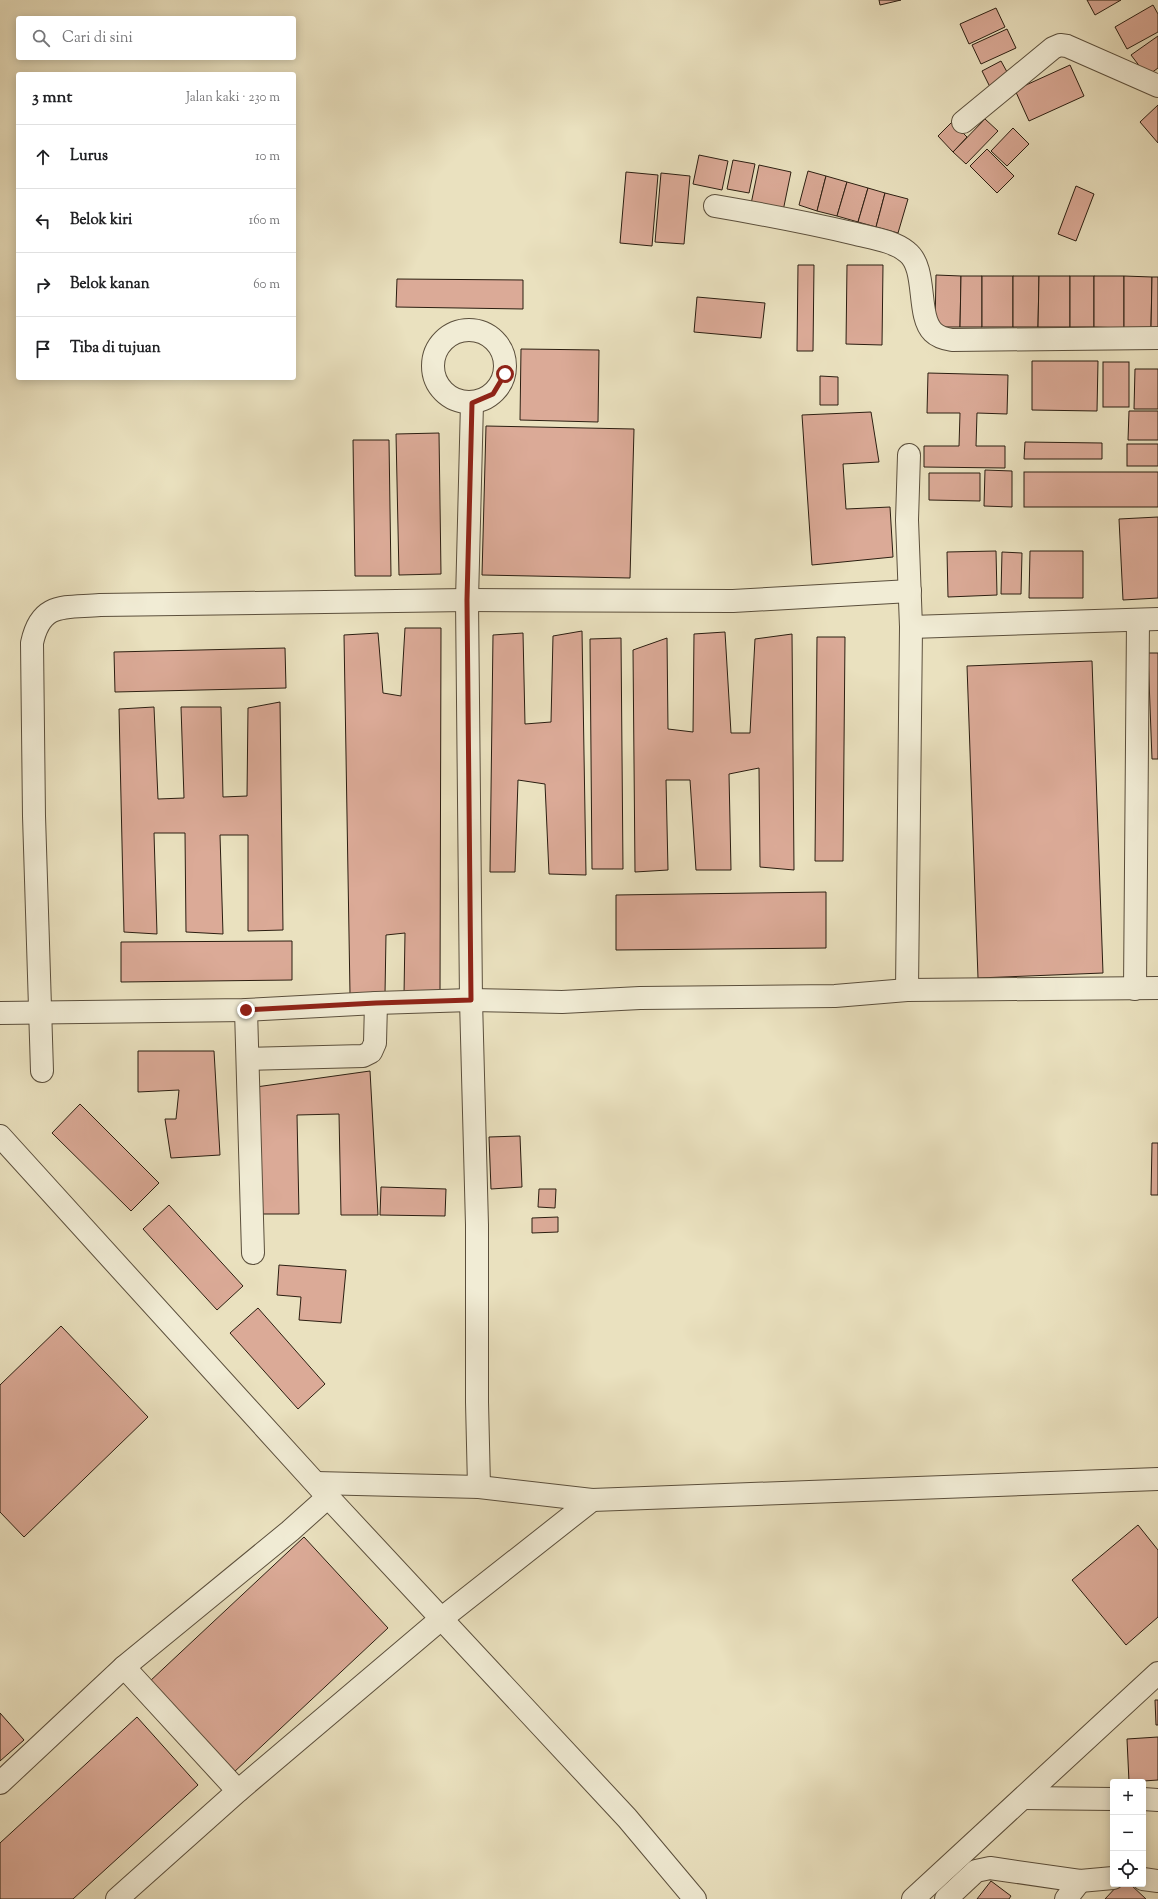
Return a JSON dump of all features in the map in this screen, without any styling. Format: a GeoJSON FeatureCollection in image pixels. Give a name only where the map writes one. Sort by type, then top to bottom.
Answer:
{"type":"FeatureCollection","features":[{"type":"Feature","properties":{"kind":"street"},"geometry":{"type":"LineString","coordinates":[[963,122],[1047,53],[1060,45],[1067,46],[1158,86]]}},
{"type":"Feature","properties":{"kind":"street"},"geometry":{"type":"LineString","coordinates":[[715,206],[812,224],[884,241],[908,252],[915,260],[926,316],[930,328],[934,333],[952,340],[1158,338]]}},
{"type":"Feature","properties":{"kind":"street"},"geometry":{"type":"LineString","coordinates":[[472,403],[467,600],[471,1000],[477,1225],[477,1394],[480,1487]]}},
{"type":"Feature","properties":{"kind":"street"},"geometry":{"type":"LineString","coordinates":[[907,990],[911,627],[907,520],[908,455]]}},
{"type":"Feature","properties":{"kind":"street"},"geometry":{"type":"LineString","coordinates":[[42,1071],[32,643],[34,632],[48,612],[60,608],[100,606],[467,600],[733,601],[910,591]]}},
{"type":"Feature","properties":{"kind":"street"},"geometry":{"type":"LineString","coordinates":[[911,627],[1148,620],[1135,989]]}},
{"type":"Feature","properties":{"kind":"street"},"geometry":{"type":"LineString","coordinates":[[0,1013],[40,1014],[246,1010],[376,1003],[471,1000],[562,1002],[640,998],[835,996],[907,990],[1158,988]]}},
{"type":"Feature","properties":{"kind":"street"},"geometry":{"type":"LineString","coordinates":[[248,1059],[363,1056],[371,1052],[376,1043],[376,1003]]}},
{"type":"Feature","properties":{"kind":"street"},"geometry":{"type":"LineString","coordinates":[[246,1010],[253,1253]]}},
{"type":"Feature","properties":{"kind":"street"},"geometry":{"type":"LineString","coordinates":[[0,1136],[322,1490],[627,1818],[695,1899]]}},
{"type":"Feature","properties":{"kind":"street"},"geometry":{"type":"LineString","coordinates":[[322,1490],[480,1487],[592,1500],[1158,1479]]}},
{"type":"Feature","properties":{"kind":"street"},"geometry":{"type":"LineString","coordinates":[[0,1783],[124,1668],[290,1531],[322,1490]]}},
{"type":"Feature","properties":{"kind":"street"},"geometry":{"type":"LineString","coordinates":[[117,1899],[238,1791],[441,1619],[592,1500]]}},
{"type":"Feature","properties":{"kind":"street"},"geometry":{"type":"LineString","coordinates":[[124,1668],[238,1791]]}},
{"type":"Feature","properties":{"kind":"street"},"geometry":{"type":"LineString","coordinates":[[914,1899],[1158,1673]]}},
{"type":"Feature","properties":{"kind":"street"},"geometry":{"type":"LineString","coordinates":[[1023,1798],[1110,1799]]}},
{"type":"Feature","properties":{"kind":"street"},"geometry":{"type":"LineString","coordinates":[[1146,1799],[1158,1800]]}},
{"type":"Feature","properties":{"kind":"street"},"geometry":{"type":"LineString","coordinates":[[946,1899],[976,1871],[981,1869],[990,1868],[1080,1881],[1110,1878]]}},
{"type":"Feature","properties":{"kind":"street"},"geometry":{"type":"LineString","coordinates":[[1146,1879],[1158,1881]]}},
{"type":"Feature","properties":{"kind":"street"},"geometry":{"type":"LineString","coordinates":[[1066,1899],[1080,1881]]}},
{"type":"Feature","properties":{"kind":"building"},"geometry":{"type":"Polygon","coordinates":[[[879,0],[901,0],[880,5],[879,0]]]}},
{"type":"Feature","properties":{"kind":"building"},"geometry":{"type":"Polygon","coordinates":[[[1087,0],[1121,0],[1095,15],[1087,0]]]}},
{"type":"Feature","properties":{"kind":"building"},"geometry":{"type":"Polygon","coordinates":[[[1153,5],[1158,14],[1158,32],[1127,49],[1115,27],[1153,5]]]}},
{"type":"Feature","properties":{"kind":"building"},"geometry":{"type":"Polygon","coordinates":[[[996,8],[1005,27],[969,44],[960,24],[996,8]]]}},
{"type":"Feature","properties":{"kind":"building"},"geometry":{"type":"Polygon","coordinates":[[[1007,29],[1016,48],[981,64],[972,45],[1007,29]]]}},
{"type":"Feature","properties":{"kind":"building"},"geometry":{"type":"Polygon","coordinates":[[[1158,36],[1158,68],[1147,76],[1131,55],[1158,36]]]}},
{"type":"Feature","properties":{"kind":"building"},"geometry":{"type":"Polygon","coordinates":[[[1001,61],[1012,81],[992,91],[982,71],[1001,61]]]}},
{"type":"Feature","properties":{"kind":"building"},"geometry":{"type":"Polygon","coordinates":[[[1070,65],[1084,96],[1029,121],[1015,90],[1070,65]]]}},
{"type":"Feature","properties":{"kind":"building"},"geometry":{"type":"Polygon","coordinates":[[[1158,105],[1158,143],[1140,122],[1158,105]]]}},
{"type":"Feature","properties":{"kind":"building"},"geometry":{"type":"Polygon","coordinates":[[[985,119],[998,131],[966,164],[953,152],[985,119]]]}},
{"type":"Feature","properties":{"kind":"building"},"geometry":{"type":"Polygon","coordinates":[[[952,122],[967,137],[953,152],[938,136],[952,122]]]}},
{"type":"Feature","properties":{"kind":"building"},"geometry":{"type":"Polygon","coordinates":[[[1013,128],[1029,144],[1007,166],[991,151],[1013,128]]]}},
{"type":"Feature","properties":{"kind":"building"},"geometry":{"type":"Polygon","coordinates":[[[987,149],[1014,176],[997,193],[970,166],[987,149]]]}},
{"type":"Feature","properties":{"kind":"building"},"geometry":{"type":"Polygon","coordinates":[[[699,155],[728,161],[722,190],[693,184],[699,155]]]}},
{"type":"Feature","properties":{"kind":"building"},"geometry":{"type":"Polygon","coordinates":[[[733,160],[755,164],[749,193],[727,189],[733,160]]]}},
{"type":"Feature","properties":{"kind":"building"},"geometry":{"type":"Polygon","coordinates":[[[759,165],[791,172],[783,211],[751,204],[759,165]]]}},
{"type":"Feature","properties":{"kind":"building"},"geometry":{"type":"Polygon","coordinates":[[[808,171],[826,176],[817,211],[799,205],[808,171]]]}},
{"type":"Feature","properties":{"kind":"building"},"geometry":{"type":"Polygon","coordinates":[[[626,172],[658,175],[652,246],[620,243],[626,172]]]}},
{"type":"Feature","properties":{"kind":"building"},"geometry":{"type":"Polygon","coordinates":[[[661,173],[690,176],[684,244],[655,242],[661,173]]]}},
{"type":"Feature","properties":{"kind":"building"},"geometry":{"type":"Polygon","coordinates":[[[826,176],[847,182],[837,216],[817,211],[826,176]]]}},
{"type":"Feature","properties":{"kind":"building"},"geometry":{"type":"Polygon","coordinates":[[[847,182],[868,188],[858,222],[837,216],[847,182]]]}},
{"type":"Feature","properties":{"kind":"building"},"geometry":{"type":"Polygon","coordinates":[[[1076,186],[1094,194],[1076,241],[1058,234],[1076,186]]]}},
{"type":"Feature","properties":{"kind":"building"},"geometry":{"type":"Polygon","coordinates":[[[868,188],[885,193],[876,227],[858,222],[868,188]]]}},
{"type":"Feature","properties":{"kind":"building"},"geometry":{"type":"Polygon","coordinates":[[[885,193],[908,199],[898,233],[876,227],[885,193]]]}},
{"type":"Feature","properties":{"kind":"building"},"geometry":{"type":"Polygon","coordinates":[[[798,265],[814,265],[813,351],[797,351],[798,265]]]}},
{"type":"Feature","properties":{"kind":"building"},"geometry":{"type":"Polygon","coordinates":[[[847,265],[883,265],[882,345],[846,344],[847,265]]]}},
{"type":"Feature","properties":{"kind":"building"},"geometry":{"type":"Polygon","coordinates":[[[936,275],[961,276],[960,327],[935,327],[936,275]]]}},
{"type":"Feature","properties":{"kind":"building"},"geometry":{"type":"Polygon","coordinates":[[[961,276],[982,276],[982,327],[960,327],[961,276]]]}},
{"type":"Feature","properties":{"kind":"building"},"geometry":{"type":"Polygon","coordinates":[[[982,276],[1013,276],[1013,327],[982,327],[982,276]]]}},
{"type":"Feature","properties":{"kind":"building"},"geometry":{"type":"Polygon","coordinates":[[[1013,276],[1039,276],[1038,327],[1013,327],[1013,276]]]}},
{"type":"Feature","properties":{"kind":"building"},"geometry":{"type":"Polygon","coordinates":[[[1039,276],[1070,276],[1070,327],[1038,327],[1039,276]]]}},
{"type":"Feature","properties":{"kind":"building"},"geometry":{"type":"Polygon","coordinates":[[[1070,276],[1094,276],[1094,327],[1070,327],[1070,276]]]}},
{"type":"Feature","properties":{"kind":"building"},"geometry":{"type":"Polygon","coordinates":[[[1094,276],[1124,276],[1124,328],[1094,327],[1094,276]]]}},
{"type":"Feature","properties":{"kind":"building"},"geometry":{"type":"Polygon","coordinates":[[[1124,276],[1152,277],[1151,328],[1124,328],[1124,276]]]}},
{"type":"Feature","properties":{"kind":"building"},"geometry":{"type":"Polygon","coordinates":[[[1152,277],[1158,277],[1158,328],[1151,328],[1152,277]]]}},
{"type":"Feature","properties":{"kind":"building"},"geometry":{"type":"Polygon","coordinates":[[[397,279],[523,280],[523,309],[396,307],[397,279]]]}},
{"type":"Feature","properties":{"kind":"building"},"geometry":{"type":"Polygon","coordinates":[[[697,297],[765,303],[761,338],[694,332],[697,297]]]}},
{"type":"Feature","properties":{"kind":"building"},"geometry":{"type":"Polygon","coordinates":[[[521,349],[599,350],[598,422],[520,420],[521,349]]]}},
{"type":"Feature","properties":{"kind":"building"},"geometry":{"type":"Polygon","coordinates":[[[1032,361],[1098,361],[1097,411],[1032,410],[1032,361]]]}},
{"type":"Feature","properties":{"kind":"building"},"geometry":{"type":"Polygon","coordinates":[[[1103,362],[1129,362],[1129,407],[1103,407],[1103,362]]]}},
{"type":"Feature","properties":{"kind":"building"},"geometry":{"type":"Polygon","coordinates":[[[1135,369],[1158,369],[1158,409],[1134,409],[1135,369]]]}},
{"type":"Feature","properties":{"kind":"building"},"geometry":{"type":"Polygon","coordinates":[[[928,373],[1008,375],[1007,414],[977,413],[976,446],[1005,446],[1005,468],[924,467],[924,446],[959,446],[960,413],[927,413],[928,373]]]}},
{"type":"Feature","properties":{"kind":"building"},"geometry":{"type":"Polygon","coordinates":[[[820,376],[838,377],[838,405],[820,405],[820,376]]]}},
{"type":"Feature","properties":{"kind":"building"},"geometry":{"type":"Polygon","coordinates":[[[1129,411],[1158,411],[1158,440],[1128,440],[1129,411]]]}},
{"type":"Feature","properties":{"kind":"building"},"geometry":{"type":"Polygon","coordinates":[[[871,412],[879,462],[843,464],[846,509],[890,507],[893,557],[812,565],[802,415],[871,412]]]}},
{"type":"Feature","properties":{"kind":"building"},"geometry":{"type":"Polygon","coordinates":[[[486,426],[634,429],[630,578],[482,575],[486,426]]]}},
{"type":"Feature","properties":{"kind":"building"},"geometry":{"type":"Polygon","coordinates":[[[439,433],[441,574],[399,575],[396,434],[439,433]]]}},
{"type":"Feature","properties":{"kind":"building"},"geometry":{"type":"Polygon","coordinates":[[[353,440],[389,440],[391,576],[355,576],[353,440]]]}},
{"type":"Feature","properties":{"kind":"building"},"geometry":{"type":"Polygon","coordinates":[[[1025,442],[1102,443],[1102,459],[1024,459],[1025,442]]]}},
{"type":"Feature","properties":{"kind":"building"},"geometry":{"type":"Polygon","coordinates":[[[1127,444],[1158,444],[1158,466],[1127,466],[1127,444]]]}},
{"type":"Feature","properties":{"kind":"building"},"geometry":{"type":"Polygon","coordinates":[[[985,470],[1012,471],[1012,507],[984,506],[985,470]]]}},
{"type":"Feature","properties":{"kind":"building"},"geometry":{"type":"Polygon","coordinates":[[[1024,472],[1158,472],[1158,507],[1024,507],[1024,472]]]}},
{"type":"Feature","properties":{"kind":"building"},"geometry":{"type":"Polygon","coordinates":[[[929,473],[980,473],[980,501],[929,500],[929,473]]]}},
{"type":"Feature","properties":{"kind":"building"},"geometry":{"type":"Polygon","coordinates":[[[1158,517],[1158,598],[1123,600],[1119,519],[1158,517]]]}},
{"type":"Feature","properties":{"kind":"building"},"geometry":{"type":"Polygon","coordinates":[[[996,551],[997,595],[948,597],[947,552],[996,551]]]}},
{"type":"Feature","properties":{"kind":"building"},"geometry":{"type":"Polygon","coordinates":[[[1030,551],[1083,551],[1083,598],[1029,598],[1030,551]]]}},
{"type":"Feature","properties":{"kind":"building"},"geometry":{"type":"Polygon","coordinates":[[[1002,552],[1022,553],[1021,594],[1001,594],[1002,552]]]}},
{"type":"Feature","properties":{"kind":"building"},"geometry":{"type":"Polygon","coordinates":[[[405,628],[441,628],[440,995],[404,995],[405,933],[386,935],[385,994],[350,994],[344,635],[378,633],[383,693],[401,696],[405,628]]]}},
{"type":"Feature","properties":{"kind":"building"},"geometry":{"type":"Polygon","coordinates":[[[582,631],[586,875],[549,874],[545,784],[518,780],[515,872],[490,872],[493,635],[523,633],[525,724],[551,722],[553,636],[582,631]]]}},
{"type":"Feature","properties":{"kind":"building"},"geometry":{"type":"Polygon","coordinates":[[[725,632],[731,733],[750,733],[755,639],[792,634],[794,870],[760,867],[759,768],[729,774],[731,870],[696,870],[690,780],[666,780],[668,870],[635,872],[633,650],[667,638],[668,729],[693,732],[694,634],[725,632]]]}},
{"type":"Feature","properties":{"kind":"building"},"geometry":{"type":"Polygon","coordinates":[[[817,637],[845,637],[843,861],[815,861],[817,637]]]}},
{"type":"Feature","properties":{"kind":"building"},"geometry":{"type":"Polygon","coordinates":[[[621,638],[623,869],[592,869],[590,639],[621,638]]]}},
{"type":"Feature","properties":{"kind":"building"},"geometry":{"type":"Polygon","coordinates":[[[285,648],[286,688],[115,692],[114,652],[285,648]]]}},
{"type":"Feature","properties":{"kind":"building"},"geometry":{"type":"Polygon","coordinates":[[[1148,653],[1158,653],[1158,759],[1152,759],[1148,653]]]}},
{"type":"Feature","properties":{"kind":"building"},"geometry":{"type":"Polygon","coordinates":[[[1092,661],[1103,973],[978,978],[967,666],[1092,661]]]}},
{"type":"Feature","properties":{"kind":"building"},"geometry":{"type":"Polygon","coordinates":[[[280,702],[283,930],[248,931],[248,835],[220,835],[223,934],[186,932],[185,833],[154,833],[157,934],[124,932],[119,709],[154,707],[158,799],[184,798],[181,707],[221,707],[223,797],[247,796],[248,708],[280,702]]]}},
{"type":"Feature","properties":{"kind":"building"},"geometry":{"type":"Polygon","coordinates":[[[826,892],[826,948],[616,950],[616,895],[826,892]]]}},
{"type":"Feature","properties":{"kind":"building"},"geometry":{"type":"Polygon","coordinates":[[[292,941],[292,980],[121,982],[121,942],[292,941]]]}},
{"type":"Feature","properties":{"kind":"building"},"geometry":{"type":"Polygon","coordinates":[[[138,1051],[214,1051],[220,1155],[171,1158],[165,1119],[176,1119],[179,1090],[138,1092],[138,1051]]]}},
{"type":"Feature","properties":{"kind":"building"},"geometry":{"type":"Polygon","coordinates":[[[370,1071],[378,1215],[341,1215],[339,1114],[297,1115],[299,1214],[261,1214],[256,1087],[370,1071]]]}},
{"type":"Feature","properties":{"kind":"building"},"geometry":{"type":"Polygon","coordinates":[[[80,1104],[159,1183],[131,1211],[52,1133],[80,1104]]]}},
{"type":"Feature","properties":{"kind":"building"},"geometry":{"type":"Polygon","coordinates":[[[520,1136],[522,1187],[491,1189],[489,1137],[520,1136]]]}},
{"type":"Feature","properties":{"kind":"building"},"geometry":{"type":"Polygon","coordinates":[[[1152,1143],[1158,1143],[1158,1195],[1151,1195],[1152,1143]]]}},
{"type":"Feature","properties":{"kind":"building"},"geometry":{"type":"Polygon","coordinates":[[[381,1187],[446,1189],[445,1216],[380,1215],[381,1187]]]}},
{"type":"Feature","properties":{"kind":"building"},"geometry":{"type":"Polygon","coordinates":[[[539,1189],[556,1189],[555,1208],[538,1207],[539,1189]]]}},
{"type":"Feature","properties":{"kind":"building"},"geometry":{"type":"Polygon","coordinates":[[[169,1205],[243,1286],[217,1310],[143,1229],[169,1205]]]}},
{"type":"Feature","properties":{"kind":"building"},"geometry":{"type":"Polygon","coordinates":[[[558,1217],[558,1232],[532,1233],[532,1218],[558,1217]]]}},
{"type":"Feature","properties":{"kind":"building"},"geometry":{"type":"Polygon","coordinates":[[[279,1265],[346,1270],[341,1323],[299,1320],[301,1297],[277,1295],[279,1265]]]}},
{"type":"Feature","properties":{"kind":"building"},"geometry":{"type":"Polygon","coordinates":[[[258,1308],[325,1384],[298,1409],[230,1333],[258,1308]]]}},
{"type":"Feature","properties":{"kind":"building"},"geometry":{"type":"Polygon","coordinates":[[[61,1326],[148,1417],[24,1537],[0,1512],[0,1385],[61,1326]]]}},
{"type":"Feature","properties":{"kind":"building"},"geometry":{"type":"Polygon","coordinates":[[[1138,1525],[1158,1550],[1158,1617],[1126,1645],[1072,1580],[1138,1525]]]}},
{"type":"Feature","properties":{"kind":"building"},"geometry":{"type":"Polygon","coordinates":[[[304,1537],[388,1628],[233,1773],[149,1682],[304,1537]]]}},
{"type":"Feature","properties":{"kind":"building"},"geometry":{"type":"Polygon","coordinates":[[[1155,1700],[1158,1700],[1158,1725],[1156,1725],[1155,1700]]]}},
{"type":"Feature","properties":{"kind":"building"},"geometry":{"type":"Polygon","coordinates":[[[0,1713],[24,1740],[0,1761],[0,1713]]]}},
{"type":"Feature","properties":{"kind":"building"},"geometry":{"type":"Polygon","coordinates":[[[137,1717],[198,1785],[73,1899],[0,1899],[0,1843],[137,1717]]]}},
{"type":"Feature","properties":{"kind":"building"},"geometry":{"type":"Polygon","coordinates":[[[1158,1737],[1158,1780],[1146,1781],[1146,1779],[1129,1779],[1127,1739],[1158,1737]]]}},
{"type":"Feature","properties":{"kind":"building"},"geometry":{"type":"Polygon","coordinates":[[[991,1881],[1011,1896],[1009,1899],[977,1899],[991,1881]]]}},
{"type":"Feature","properties":{"kind":"building"},"geometry":{"type":"Polygon","coordinates":[[[1116,1887],[1133,1887],[1146,1899],[1105,1899],[1116,1887]]]}},
{"type":"Feature","properties":{"kind":"route"},"geometry":{"type":"LineString","coordinates":[[246,1010],[376,1003],[471,1000],[467,600],[472,403],[493,394],[505,374]]}}]}
